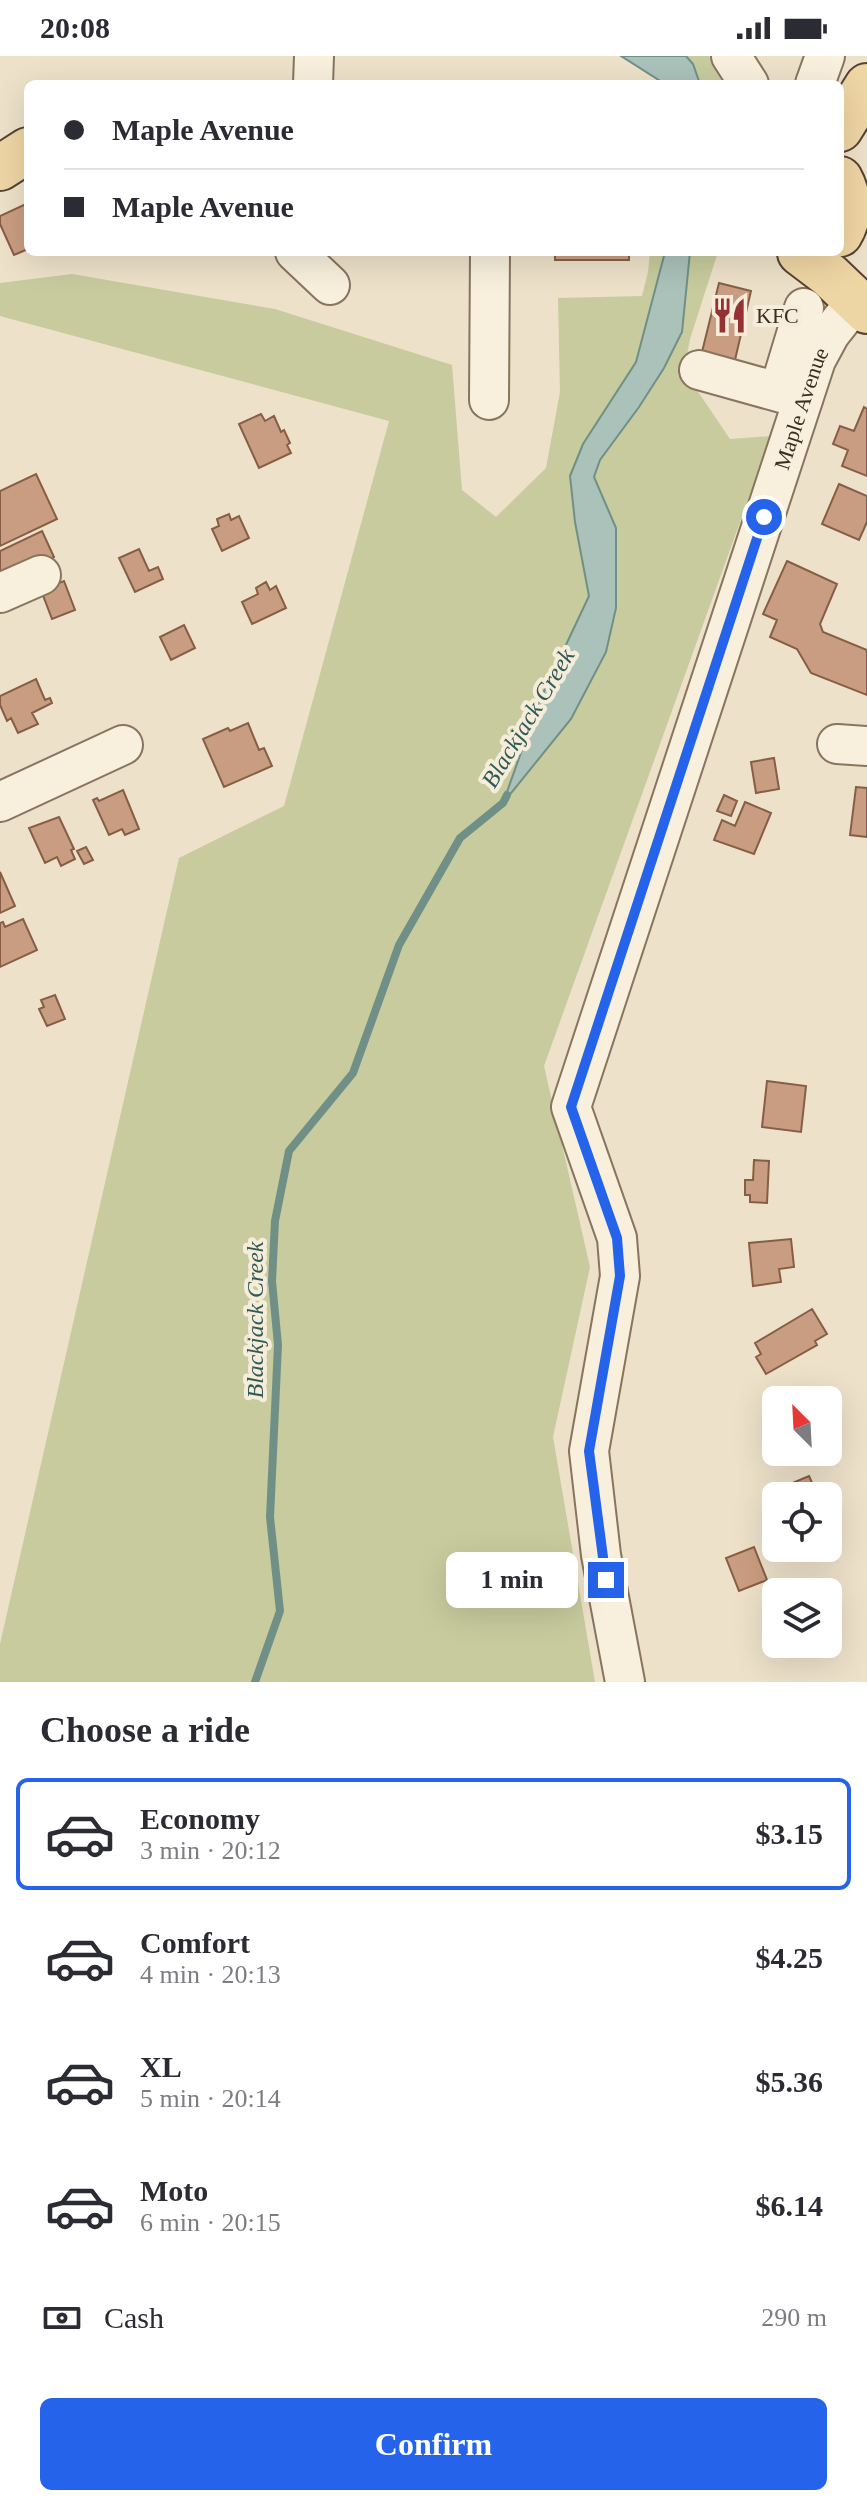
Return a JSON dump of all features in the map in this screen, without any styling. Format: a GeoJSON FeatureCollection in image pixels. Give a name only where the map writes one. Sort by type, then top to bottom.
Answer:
{"type":"FeatureCollection","features":[{"type":"Feature","properties":{"kind":"main road"},"geometry":{"type":"LineString","coordinates":[[844,123],[867,86]]}},
{"type":"Feature","properties":{"kind":"main road"},"geometry":{"type":"LineString","coordinates":[[0,168],[24,153]]}},
{"type":"Feature","properties":{"kind":"main road"},"geometry":{"type":"LineString","coordinates":[[844,199],[867,161]]}},
{"type":"Feature","properties":{"kind":"main road"},"geometry":{"type":"LineString","coordinates":[[828,256],[829,275],[863,295]]}},
{"type":"Feature","properties":{"kind":"street"},"geometry":{"type":"LineString","coordinates":[[313,80],[314,56]]}},
{"type":"Feature","properties":{"kind":"street"},"geometry":{"type":"LineString","coordinates":[[731,56],[746,80]]}},
{"type":"Feature","properties":{"kind":"street"},"geometry":{"type":"LineString","coordinates":[[299,256],[330,285]]}},
{"type":"Feature","properties":{"kind":"street"},"geometry":{"type":"LineString","coordinates":[[489,400],[490,256]]}},
{"type":"Feature","properties":{"kind":"street","name":"Maple Avenue"},"geometry":{"type":"LineString","coordinates":[[625,1682],[601,1555],[589,1451],[620,1276],[617,1238],[571,1107],[791,395],[863,295]]}},
{"type":"Feature","properties":{"kind":"street"},"geometry":{"type":"LineString","coordinates":[[699,370],[791,395],[804,308]]}},
{"type":"Feature","properties":{"kind":"street"},"geometry":{"type":"LineString","coordinates":[[0,593],[41,575]]}},
{"type":"Feature","properties":{"kind":"street"},"geometry":{"type":"LineString","coordinates":[[0,802],[123,745]]}},
{"type":"Feature","properties":{"kind":"green space"},"geometry":{"type":"Polygon","coordinates":[[[686,56],[709,56],[724,80],[699,80],[693,64],[686,56]]]}},
{"type":"Feature","properties":{"kind":"green space"},"geometry":{"type":"Polygon","coordinates":[[[650,256],[717,256],[690,339],[684,371],[730,439],[771,436],[544,1066],[590,1267],[553,1437],[595,1682],[0,1682],[0,1644],[179,858],[284,806],[389,421],[0,316],[0,283],[72,274],[275,309],[452,365],[462,490],[496,517],[546,468],[560,392],[558,298],[642,296],[650,256]]]}},
{"type":"Feature","properties":{"kind":"water"},"geometry":{"type":"Polygon","coordinates":[[[621,56],[686,56],[693,64],[699,80],[659,80],[621,56]]]}},
{"type":"Feature","properties":{"kind":"water"},"geometry":{"type":"Polygon","coordinates":[[[664,256],[690,256],[682,332],[664,368],[600,460],[594,477],[616,528],[616,608],[606,652],[571,719],[503,803],[539,702],[589,596],[570,476],[583,444],[636,362],[664,256]]]}},
{"type":"Feature","properties":{"kind":"building"},"geometry":{"type":"Polygon","coordinates":[[[24,205],[24,251],[14,255],[0,224],[0,216],[24,205]]]}},
{"type":"Feature","properties":{"kind":"building"},"geometry":{"type":"Polygon","coordinates":[[[555,256],[629,256],[629,260],[555,260],[555,256]]]}},
{"type":"Feature","properties":{"kind":"building"},"geometry":{"type":"Polygon","coordinates":[[[719,283],[751,291],[735,360],[702,352],[719,283]]]}},
{"type":"Feature","properties":{"kind":"building"},"geometry":{"type":"Polygon","coordinates":[[[864,407],[867,409],[867,476],[842,466],[848,450],[833,444],[840,426],[854,431],[864,407]]]}},
{"type":"Feature","properties":{"kind":"building"},"geometry":{"type":"Polygon","coordinates":[[[261,414],[265,421],[274,416],[290,443],[287,445],[291,453],[259,468],[239,424],[261,414]]]}},
{"type":"Feature","properties":{"kind":"building"},"geometry":{"type":"Polygon","coordinates":[[[36,474],[57,519],[0,546],[0,491],[36,474]]]}},
{"type":"Feature","properties":{"kind":"building"},"geometry":{"type":"Polygon","coordinates":[[[839,484],[867,496],[867,522],[859,540],[822,524],[839,484]]]}},
{"type":"Feature","properties":{"kind":"building"},"geometry":{"type":"Polygon","coordinates":[[[229,514],[231,520],[239,516],[249,538],[222,551],[212,529],[219,526],[217,519],[229,514]]]}},
{"type":"Feature","properties":{"kind":"building"},"geometry":{"type":"Polygon","coordinates":[[[42,531],[54,557],[0,583],[0,551],[42,531]]]}},
{"type":"Feature","properties":{"kind":"building"},"geometry":{"type":"Polygon","coordinates":[[[139,549],[149,571],[158,567],[163,579],[135,592],[119,558],[139,549]]]}},
{"type":"Feature","properties":{"kind":"building"},"geometry":{"type":"Polygon","coordinates":[[[787,561],[837,584],[820,624],[823,632],[867,650],[867,695],[811,673],[797,649],[770,637],[777,620],[763,614],[787,561]]]}},
{"type":"Feature","properties":{"kind":"building"},"geometry":{"type":"Polygon","coordinates":[[[64,581],[75,610],[52,619],[41,590],[64,581]]]}},
{"type":"Feature","properties":{"kind":"building"},"geometry":{"type":"Polygon","coordinates":[[[266,582],[270,590],[276,586],[286,608],[252,624],[242,602],[258,594],[256,588],[266,582]]]}},
{"type":"Feature","properties":{"kind":"building"},"geometry":{"type":"Polygon","coordinates":[[[184,625],[195,648],[171,660],[160,637],[184,625]]]}},
{"type":"Feature","properties":{"kind":"building"},"geometry":{"type":"Polygon","coordinates":[[[36,679],[45,700],[50,698],[52,703],[32,713],[38,724],[18,733],[11,718],[7,721],[0,705],[0,696],[36,679]]]}},
{"type":"Feature","properties":{"kind":"building"},"geometry":{"type":"Polygon","coordinates":[[[248,723],[259,750],[264,748],[272,766],[224,787],[203,739],[248,723]]]}},
{"type":"Feature","properties":{"kind":"building"},"geometry":{"type":"Polygon","coordinates":[[[774,758],[779,789],[756,793],[751,762],[774,758]]]}},
{"type":"Feature","properties":{"kind":"building"},"geometry":{"type":"Polygon","coordinates":[[[856,787],[867,788],[867,837],[850,835],[856,787]]]}},
{"type":"Feature","properties":{"kind":"building"},"geometry":{"type":"Polygon","coordinates":[[[123,790],[139,829],[125,835],[122,829],[109,835],[93,800],[97,798],[99,801],[123,790]]]}},
{"type":"Feature","properties":{"kind":"building"},"geometry":{"type":"Polygon","coordinates":[[[724,795],[737,801],[731,816],[717,811],[724,795]]]}},
{"type":"Feature","properties":{"kind":"building"},"geometry":{"type":"Polygon","coordinates":[[[745,802],[771,813],[754,854],[714,840],[722,820],[735,826],[745,802]]]}},
{"type":"Feature","properties":{"kind":"building"},"geometry":{"type":"Polygon","coordinates":[[[59,817],[74,849],[71,850],[75,859],[61,866],[57,857],[45,863],[29,828],[59,817]]]}},
{"type":"Feature","properties":{"kind":"building"},"geometry":{"type":"Polygon","coordinates":[[[86,847],[93,860],[84,864],[77,851],[86,847]]]}},
{"type":"Feature","properties":{"kind":"building"},"geometry":{"type":"Polygon","coordinates":[[[0,872],[15,906],[0,913],[0,872]]]}},
{"type":"Feature","properties":{"kind":"building"},"geometry":{"type":"Polygon","coordinates":[[[23,919],[37,950],[0,967],[0,923],[3,922],[5,927],[23,919]]]}},
{"type":"Feature","properties":{"kind":"building"},"geometry":{"type":"Polygon","coordinates":[[[55,995],[65,1019],[47,1026],[39,1009],[44,1007],[41,1000],[55,995]]]}},
{"type":"Feature","properties":{"kind":"building"},"geometry":{"type":"Polygon","coordinates":[[[767,1081],[806,1086],[801,1132],[762,1127],[767,1081]]]}},
{"type":"Feature","properties":{"kind":"building"},"geometry":{"type":"Polygon","coordinates":[[[754,1160],[769,1161],[767,1203],[750,1202],[750,1195],[745,1195],[745,1180],[753,1180],[754,1160]]]}},
{"type":"Feature","properties":{"kind":"building"},"geometry":{"type":"Polygon","coordinates":[[[791,1239],[794,1267],[779,1269],[781,1282],[753,1286],[749,1243],[791,1239]]]}},
{"type":"Feature","properties":{"kind":"building"},"geometry":{"type":"Polygon","coordinates":[[[812,1309],[827,1334],[815,1341],[817,1345],[766,1374],[756,1357],[761,1354],[755,1343],[812,1309]]]}},
{"type":"Feature","properties":{"kind":"building"},"geometry":{"type":"Polygon","coordinates":[[[809,1476],[812,1482],[795,1482],[809,1476]]]}},
{"type":"Feature","properties":{"kind":"building"},"geometry":{"type":"Polygon","coordinates":[[[754,1547],[766,1578],[739,1591],[726,1558],[754,1547]]]}},
{"type":"Feature","properties":{"kind":"waterway","name":"Blackjack Creek"},"geometry":{"type":"LineString","coordinates":[[255,1682],[280,1611],[270,1517],[278,1345],[272,1281],[275,1221],[289,1151],[353,1073],[399,945],[460,838],[503,803],[507,795]]}},
{"type":"Feature","properties":{"kind":"place","name":"KFC"},"geometry":{"type":"Point","coordinates":[730,315]}},
{"type":"Feature","properties":{"kind":"route"},"geometry":{"type":"LineString","coordinates":[[606,1580],[589,1451],[620,1276],[617,1238],[571,1107],[764,517]]}}]}
